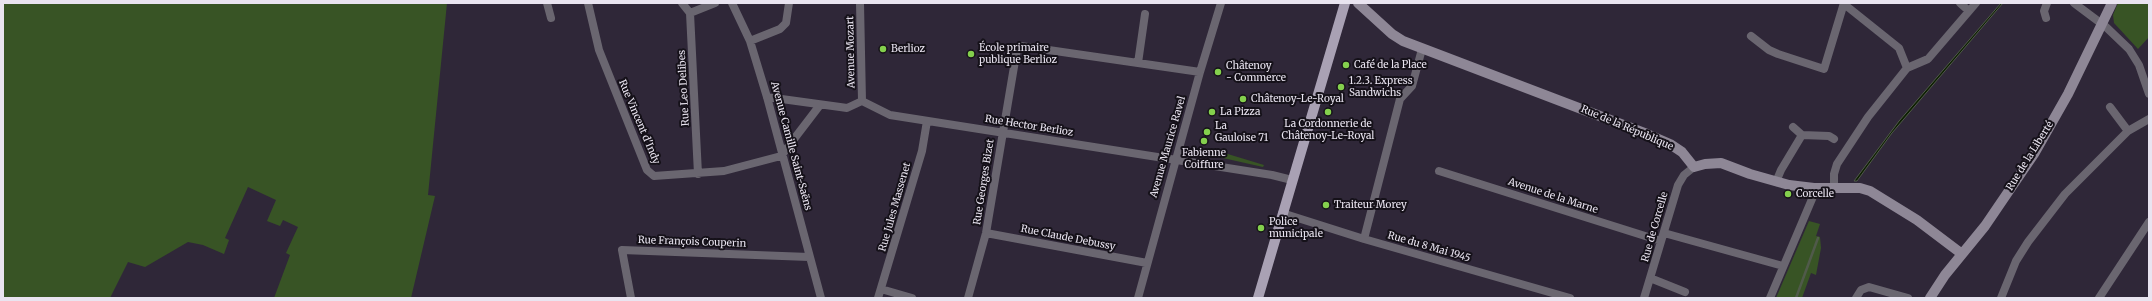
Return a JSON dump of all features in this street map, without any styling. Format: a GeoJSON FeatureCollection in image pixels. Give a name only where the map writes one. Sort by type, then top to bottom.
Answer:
{"type":"FeatureCollection","features":[{"type":"Feature","properties":{"kind":"main road"},"geometry":{"type":"LineString","coordinates":[[1258,298],[1345,3]]}},
{"type":"Feature","properties":{"kind":"street"},"geometry":{"type":"LineString","coordinates":[[547,3],[551,18]]}},
{"type":"Feature","properties":{"kind":"street","name":"Rue Vincent d'Indy"},"geometry":{"type":"LineString","coordinates":[[588,3],[599,50],[647,170],[650,174],[661,177],[724,172],[782,156]]}},
{"type":"Feature","properties":{"kind":"street"},"geometry":{"type":"LineString","coordinates":[[682,3],[690,13],[715,3]]}},
{"type":"Feature","properties":{"kind":"street","name":"Avenue Camille Saint-Saëns"},"geometry":{"type":"LineString","coordinates":[[732,3],[750,41],[767,97],[782,156],[802,223],[820,298]]}},
{"type":"Feature","properties":{"kind":"street"},"geometry":{"type":"LineString","coordinates":[[750,41],[783,26],[788,15],[788,3]]}},
{"type":"Feature","properties":{"kind":"street","name":"Avenue Mozart"},"geometry":{"type":"LineString","coordinates":[[860,3],[862,101]]}},
{"type":"Feature","properties":{"kind":"street","name":"Avenue Maurice Ravel"},"geometry":{"type":"LineString","coordinates":[[1138,298],[1200,72],[1221,3]]}},
{"type":"Feature","properties":{"kind":"street","name":"Rue de la République"},"geometry":{"type":"LineString","coordinates":[[1358,3],[1392,34],[1422,49],[1647,134],[1670,144],[1682,152],[1694,167]]}},
{"type":"Feature","properties":{"kind":"street"},"geometry":{"type":"LineString","coordinates":[[1960,3],[1969,10]]}},
{"type":"Feature","properties":{"kind":"street"},"geometry":{"type":"LineString","coordinates":[[1834,188],[1834,174],[1837,164],[1868,117],[1907,68],[1928,59],[1976,3]]}},
{"type":"Feature","properties":{"kind":"street"},"geometry":{"type":"LineString","coordinates":[[2046,18],[2044,11],[2047,3]]}},
{"type":"Feature","properties":{"kind":"street"},"geometry":{"type":"LineString","coordinates":[[2074,3],[2120,40],[2134,57],[2149,94]]}},
{"type":"Feature","properties":{"kind":"street","name":"Rue de la Liberté"},"geometry":{"type":"LineString","coordinates":[[1930,298],[1962,254],[1985,226],[2034,154],[2068,94],[2112,3]]}},
{"type":"Feature","properties":{"kind":"street"},"geometry":{"type":"LineString","coordinates":[[1751,36],[1769,50],[1824,69],[1844,4],[1899,48],[1907,68]]}},
{"type":"Feature","properties":{"kind":"street","name":"Rue Leo Delibes"},"geometry":{"type":"LineString","coordinates":[[690,13],[698,174]]}},
{"type":"Feature","properties":{"kind":"street"},"geometry":{"type":"LineString","coordinates":[[1144,14],[1138,64],[1200,72]]}},
{"type":"Feature","properties":{"kind":"street","name":"Rue Georges Bizet"},"geometry":{"type":"LineString","coordinates":[[968,298],[986,233],[1017,48],[1021,46],[1138,64]]}},
{"type":"Feature","properties":{"kind":"street"},"geometry":{"type":"LineString","coordinates":[[1364,239],[1400,99],[1412,86],[1422,49]]}},
{"type":"Feature","properties":{"kind":"street"},"geometry":{"type":"LineString","coordinates":[[767,97],[847,108],[862,101]]}},
{"type":"Feature","properties":{"kind":"street","name":"Rue Hector Berlioz"},"geometry":{"type":"LineString","coordinates":[[862,101],[890,115],[1176,159],[1281,176],[1292,180]]}},
{"type":"Feature","properties":{"kind":"street"},"geometry":{"type":"LineString","coordinates":[[782,156],[820,105]]}},
{"type":"Feature","properties":{"kind":"street"},"geometry":{"type":"LineString","coordinates":[[2110,106],[2128,131]]}},
{"type":"Feature","properties":{"kind":"street"},"geometry":{"type":"LineString","coordinates":[[2001,298],[2016,261],[2045,220],[2085,173],[2128,131],[2149,120]]}},
{"type":"Feature","properties":{"kind":"street","name":"Rue Jules Massenet"},"geometry":{"type":"LineString","coordinates":[[878,298],[922,151],[928,121]]}},
{"type":"Feature","properties":{"kind":"street"},"geometry":{"type":"LineString","coordinates":[[1793,128],[1802,135],[1829,136],[1834,139]]}},
{"type":"Feature","properties":{"kind":"street"},"geometry":{"type":"LineString","coordinates":[[1776,182],[1781,170],[1802,135]]}},
{"type":"Feature","properties":{"kind":"street"},"geometry":{"type":"LineString","coordinates":[[1694,167],[1705,164],[1721,163],[1776,182],[1814,188],[1860,188],[1879,196],[1917,220],[1962,254]]}},
{"type":"Feature","properties":{"kind":"street","name":"Rue de Corcelle"},"geometry":{"type":"LineString","coordinates":[[1644,298],[1678,185],[1684,175],[1694,167]]}},
{"type":"Feature","properties":{"kind":"street","name":"Avenue de la Marne"},"geometry":{"type":"LineString","coordinates":[[1439,171],[1662,237],[1783,266]]}},
{"type":"Feature","properties":{"kind":"street"},"geometry":{"type":"LineString","coordinates":[[1770,298],[1815,192],[1814,188]]}},
{"type":"Feature","properties":{"kind":"street","name":"Rue du 8 Mai 1945"},"geometry":{"type":"LineString","coordinates":[[1282,213],[1364,239],[1570,298]]}},
{"type":"Feature","properties":{"kind":"street"},"geometry":{"type":"LineString","coordinates":[[2099,298],[2149,222]]}},
{"type":"Feature","properties":{"kind":"street","name":"Rue Claude Debussy"},"geometry":{"type":"LineString","coordinates":[[986,233],[1147,262]]}},
{"type":"Feature","properties":{"kind":"street","name":"Rue François Couperin"},"geometry":{"type":"LineString","coordinates":[[631,298],[622,250],[809,257]]}},
{"type":"Feature","properties":{"kind":"street"},"geometry":{"type":"LineString","coordinates":[[1650,278],[1685,292]]}},
{"type":"Feature","properties":{"kind":"street"},"geometry":{"type":"LineString","coordinates":[[1856,298],[1861,290],[1869,286],[1908,298]]}},
{"type":"Feature","properties":{"kind":"street"},"geometry":{"type":"LineString","coordinates":[[881,289],[912,298]]}},
{"type":"Feature","properties":{"kind":"green space"},"geometry":{"type":"Polygon","coordinates":[[[3,3],[447,3],[428,195],[435,196],[411,298],[274,298],[290,255],[286,253],[298,227],[283,220],[280,226],[267,221],[276,200],[248,187],[225,238],[229,240],[224,254],[203,245],[188,242],[145,267],[128,262],[110,298],[3,298],[3,3]]]}},
{"type":"Feature","properties":{"kind":"green space"},"geometry":{"type":"Polygon","coordinates":[[[2118,3],[2149,3],[2149,37],[2138,49],[2114,23],[2113,15],[2118,3]]]}},
{"type":"Feature","properties":{"kind":"green space"},"geometry":{"type":"Polygon","coordinates":[[[1208,148],[1264,165],[1263,167],[1205,154],[1208,148]]]}},
{"type":"Feature","properties":{"kind":"green space"},"geometry":{"type":"Polygon","coordinates":[[[1809,221],[1820,224],[1816,236],[1820,237],[1821,248],[1816,275],[1811,273],[1802,298],[1776,298],[1809,221]]]}},
{"type":"Feature","properties":{"kind":"shaded area"},"geometry":{"type":"Polygon","coordinates":[[[2001,3],[2003,3],[1892,133],[1857,181],[1854,181],[1899,121],[2001,3]]]}},
{"type":"Feature","properties":{"kind":"waterway"},"geometry":{"type":"LineString","coordinates":[[1796,298],[1818,238]]}},
{"type":"Feature","properties":{"kind":"place","name":"Berlioz"},"geometry":{"type":"Point","coordinates":[883,49]}},
{"type":"Feature","properties":{"kind":"place","name":"École primaire publique Berlioz"},"geometry":{"type":"Point","coordinates":[971,54]}},
{"type":"Feature","properties":{"kind":"place","name":"Café de la Place"},"geometry":{"type":"Point","coordinates":[1346,65]}},
{"type":"Feature","properties":{"kind":"place","name":"Châtenoy - Commerce"},"geometry":{"type":"Point","coordinates":[1218,72]}},
{"type":"Feature","properties":{"kind":"place","name":"1.2.3. Express Sandwichs"},"geometry":{"type":"Point","coordinates":[1341,87]}},
{"type":"Feature","properties":{"kind":"place","name":"Châtenoy-Le-Royal"},"geometry":{"type":"Point","coordinates":[1243,99]}},
{"type":"Feature","properties":{"kind":"place","name":"La Pizza"},"geometry":{"type":"Point","coordinates":[1212,112]}},
{"type":"Feature","properties":{"kind":"place","name":"La Cordonnerie de Châtenoy-Le-Royal"},"geometry":{"type":"Point","coordinates":[1328,112]}},
{"type":"Feature","properties":{"kind":"place","name":"La Gauloise 71"},"geometry":{"type":"Point","coordinates":[1207,132]}},
{"type":"Feature","properties":{"kind":"place","name":"Fabienne Coiffure"},"geometry":{"type":"Point","coordinates":[1204,141]}},
{"type":"Feature","properties":{"kind":"place","name":"Corcelle"},"geometry":{"type":"Point","coordinates":[1788,194]}},
{"type":"Feature","properties":{"kind":"place","name":"Traiteur Morey"},"geometry":{"type":"Point","coordinates":[1326,205]}},
{"type":"Feature","properties":{"kind":"place","name":"Police municipale"},"geometry":{"type":"Point","coordinates":[1261,228]}}]}
